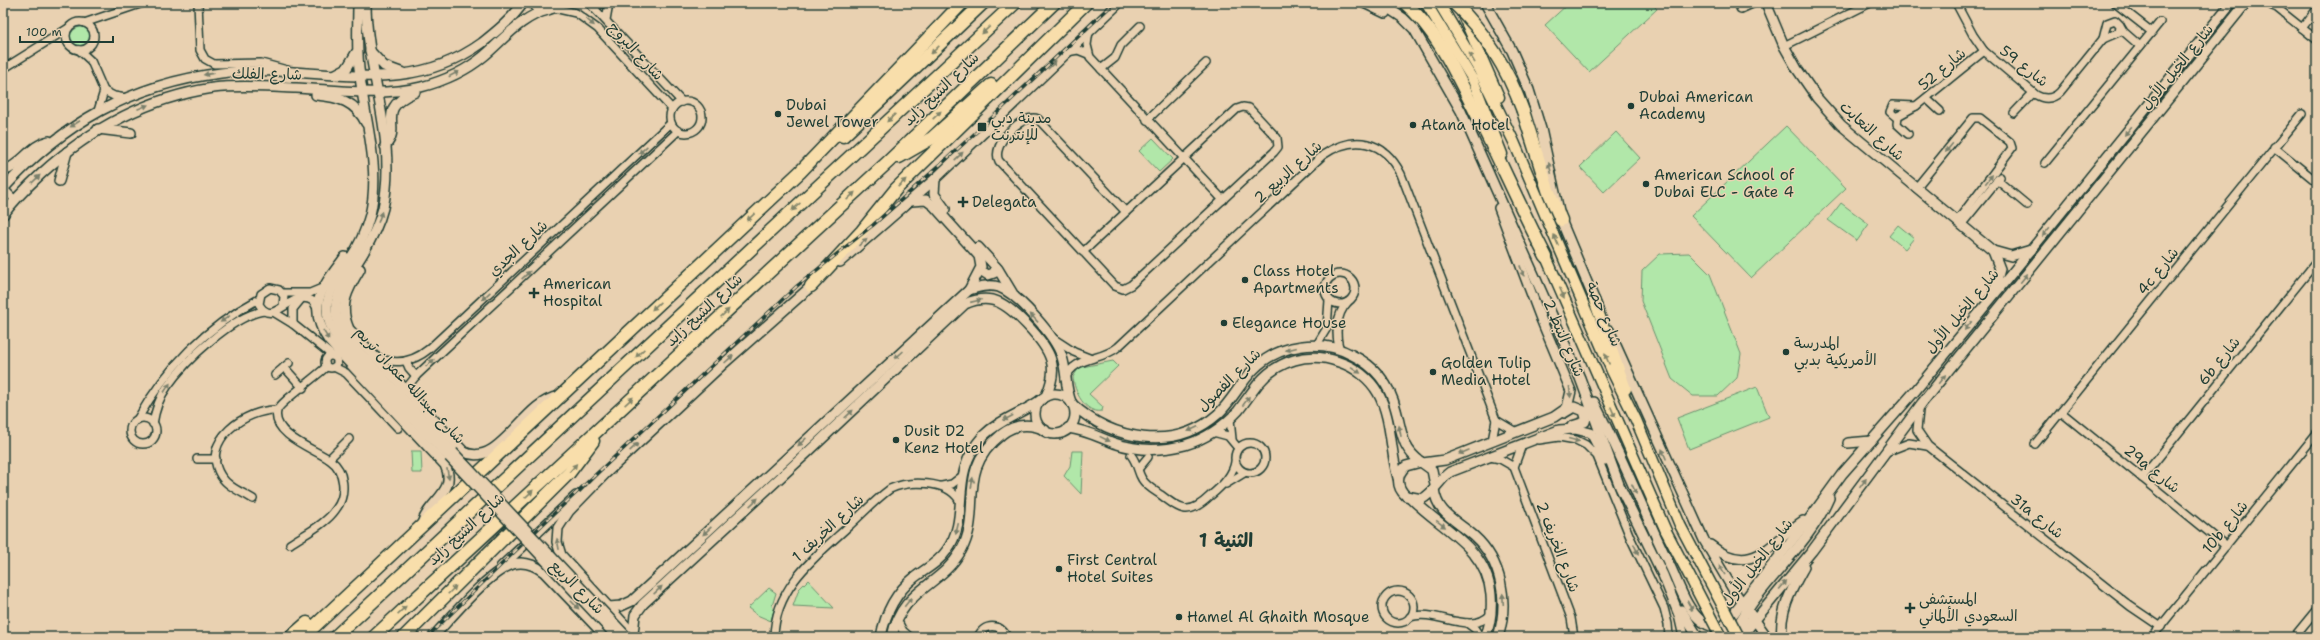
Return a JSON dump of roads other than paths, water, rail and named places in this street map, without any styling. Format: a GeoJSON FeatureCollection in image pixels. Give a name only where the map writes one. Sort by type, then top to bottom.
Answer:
{"type":"FeatureCollection","features":[{"type":"Feature","properties":{"kind":"highway"},"geometry":{"type":"LineString","coordinates":[[800,172],[835,144],[983,3]]}},
{"type":"Feature","properties":{"kind":"highway","name":"شارع الشيخ زايد"},"geometry":{"type":"LineString","coordinates":[[335,637],[1015,3]]}},
{"type":"Feature","properties":{"kind":"highway","name":"شارع الشيخ زايد"},"geometry":{"type":"LineString","coordinates":[[374,637],[889,161],[1054,3]]}},
{"type":"Feature","properties":{"kind":"highway"},"geometry":{"type":"LineString","coordinates":[[974,78],[1002,61],[1065,3]]}},
{"type":"Feature","properties":{"kind":"highway"},"geometry":{"type":"LineString","coordinates":[[811,286],[862,231],[896,189],[1086,3]]}},
{"type":"Feature","properties":{"kind":"highway"},"geometry":{"type":"LineString","coordinates":[[1406,3],[1426,24],[1465,92],[1546,257]]}},
{"type":"Feature","properties":{"kind":"highway"},"geometry":{"type":"LineString","coordinates":[[1454,3],[1480,32],[1498,56],[1512,83],[1548,190],[1561,220]]}},
{"type":"Feature","properties":{"kind":"highway"},"geometry":{"type":"LineString","coordinates":[[303,637],[800,172],[958,7]]}},
{"type":"Feature","properties":{"kind":"highway"},"geometry":{"type":"LineString","coordinates":[[889,161],[911,151],[932,138],[1036,44],[1066,22]]}},
{"type":"Feature","properties":{"kind":"highway"},"geometry":{"type":"LineString","coordinates":[[404,637],[569,473],[586,451],[600,428]]}},
{"type":"Feature","properties":{"kind":"highway"},"geometry":{"type":"LineString","coordinates":[[291,637],[351,585],[367,576]]}},
{"type":"Feature","properties":{"kind":"main road","name":"شارع عبدالله عمران تريم"},"geometry":{"type":"LineString","coordinates":[[358,3],[357,48],[362,91],[370,133],[374,178],[370,215],[359,245],[330,290],[327,312],[329,322],[339,341],[632,636]]}},
{"type":"Feature","properties":{"kind":"main road","name":"شارع عبدالله عمران تريم"},"geometry":{"type":"LineString","coordinates":[[366,3],[369,49],[385,146],[386,189],[381,214],[372,237],[337,295],[336,314],[338,323],[347,339],[617,637]]}},
{"type":"Feature","properties":{"kind":"main road","name":"شارع الفلك"},"geometry":{"type":"LineString","coordinates":[[3,188],[53,141],[98,111],[160,84],[208,74],[256,70],[360,77],[412,74],[447,62],[477,46],[505,24],[523,3]]}},
{"type":"Feature","properties":{"kind":"main road"},"geometry":{"type":"LineString","coordinates":[[532,3],[541,9],[555,7]]}},
{"type":"Feature","properties":{"kind":"main road"},"geometry":{"type":"LineString","coordinates":[[632,636],[609,607],[565,560],[557,542],[558,528],[564,516],[605,474],[811,286],[935,179],[1118,3]]}},
{"type":"Feature","properties":{"kind":"main road"},"geometry":{"type":"LineString","coordinates":[[1364,3],[1395,19],[1424,46]]}},
{"type":"Feature","properties":{"kind":"main road"},"geometry":{"type":"LineString","coordinates":[[1380,3],[1403,18],[1414,29],[1450,90],[1482,155],[1580,378],[1620,487]]}},
{"type":"Feature","properties":{"kind":"main road","name":"شارع حصة"},"geometry":{"type":"LineString","coordinates":[[1426,3],[1473,80],[1546,257],[1666,531],[1729,629]]}},
{"type":"Feature","properties":{"kind":"main road","name":"شارع حصة"},"geometry":{"type":"LineString","coordinates":[[1439,3],[1479,70],[1514,142],[1612,371],[1636,420],[1680,525],[1740,637]]}},
{"type":"Feature","properties":{"kind":"main road"},"geometry":{"type":"LineString","coordinates":[[1459,3],[1467,26],[1506,114],[1514,142]]}},
{"type":"Feature","properties":{"kind":"main road"},"geometry":{"type":"LineString","coordinates":[[1485,3],[1512,51],[1530,94],[1541,129],[1561,220],[1594,300],[1636,420]]}},
{"type":"Feature","properties":{"kind":"main road"},"geometry":{"type":"LineString","coordinates":[[1741,8],[1752,3]]}},
{"type":"Feature","properties":{"kind":"main road","name":"شارع النعايت"},"geometry":{"type":"LineString","coordinates":[[1766,3],[1784,46],[1812,91],[1841,125],[1993,251],[2011,256],[2031,250]]}},
{"type":"Feature","properties":{"kind":"main road","name":"شارع الخيل الأول"},"geometry":{"type":"LineString","coordinates":[[1715,637],[1729,629],[1836,482],[2031,250],[2231,3]]}},
{"type":"Feature","properties":{"kind":"main road","name":"شارع الخيل الأول"},"geometry":{"type":"LineString","coordinates":[[1740,637],[1812,551],[1920,406],[2246,3]]}},
{"type":"Feature","properties":{"kind":"main road","name":"شارع الفلك"},"geometry":{"type":"LineString","coordinates":[[5,208],[66,152],[98,130],[142,107],[189,92],[238,86],[377,91],[404,90],[436,83],[467,68],[525,20],[555,7]]}},
{"type":"Feature","properties":{"kind":"main road"},"geometry":{"type":"LineString","coordinates":[[328,76],[335,75],[347,68],[353,62],[357,48]]}},
{"type":"Feature","properties":{"kind":"main road"},"geometry":{"type":"LineString","coordinates":[[369,49],[384,66],[398,72],[412,74]]}},
{"type":"Feature","properties":{"kind":"main road"},"geometry":{"type":"LineString","coordinates":[[2169,98],[2172,90],[2194,62],[2194,58],[2189,56]]}},
{"type":"Feature","properties":{"kind":"main road"},"geometry":{"type":"LineString","coordinates":[[385,146],[391,138],[391,114],[398,102],[405,96],[436,83]]}},
{"type":"Feature","properties":{"kind":"main road"},"geometry":{"type":"LineString","coordinates":[[297,88],[304,94],[335,97],[349,102],[361,113],[370,133]]}},
{"type":"Feature","properties":{"kind":"main road"},"geometry":{"type":"LineString","coordinates":[[98,130],[131,134]]}},
{"type":"Feature","properties":{"kind":"main road"},"geometry":{"type":"LineString","coordinates":[[3,171],[11,168],[40,144],[53,141]]}},
{"type":"Feature","properties":{"kind":"main road"},"geometry":{"type":"LineString","coordinates":[[59,181],[66,152]]}},
{"type":"Feature","properties":{"kind":"main road","name":"شارع النبط 2"},"geometry":{"type":"LineString","coordinates":[[1422,463],[1445,460],[1554,417],[1567,408],[1571,391],[1513,247],[1482,155]]}},
{"type":"Feature","properties":{"kind":"main road"},"geometry":{"type":"LineString","coordinates":[[892,637],[897,620],[911,598],[947,569],[961,551],[970,524],[974,474],[986,450],[1006,432],[1017,426],[1031,426],[1059,433],[1068,428],[1075,414],[1065,379],[1062,357],[1051,337],[1015,297],[996,267],[936,199],[933,189],[935,179]]}},
{"type":"Feature","properties":{"kind":"main road"},"geometry":{"type":"LineString","coordinates":[[609,607],[627,604],[637,596],[969,290],[980,270],[982,263],[979,256],[934,206],[926,200],[911,201]]}},
{"type":"Feature","properties":{"kind":"main road"},"geometry":{"type":"LineString","coordinates":[[370,215],[364,221],[350,251],[322,288],[318,310],[321,326],[329,341],[445,465],[449,478],[449,484],[444,493],[426,513],[422,526]]}},
{"type":"Feature","properties":{"kind":"main road"},"geometry":{"type":"LineString","coordinates":[[372,237],[371,248],[347,291],[343,306],[349,329],[464,452],[478,456],[492,451],[544,402],[557,398]]}},
{"type":"Feature","properties":{"kind":"main road"},"geometry":{"type":"LineString","coordinates":[[1993,251],[2000,269],[1993,296]]}},
{"type":"Feature","properties":{"kind":"main road"},"geometry":{"type":"LineString","coordinates":[[980,270],[984,275],[991,274],[996,267]]}},
{"type":"Feature","properties":{"kind":"main road"},"geometry":{"type":"LineString","coordinates":[[969,290],[978,287],[993,286],[1007,291],[1015,297]]}},
{"type":"Feature","properties":{"kind":"main road"},"geometry":{"type":"LineString","coordinates":[[632,636],[635,615],[643,604],[809,451],[965,304],[982,299],[1000,302],[1014,312],[1038,338],[1049,353],[1052,366],[1052,380],[1044,398],[1036,407],[1036,418],[1045,430]]}},
{"type":"Feature","properties":{"kind":"main road"},"geometry":{"type":"LineString","coordinates":[[1594,300],[1627,367],[1678,486],[1704,540],[1745,607],[1767,637]]}},
{"type":"Feature","properties":{"kind":"main road","name":"شارع الفصول"},"geometry":{"type":"LineString","coordinates":[[1071,403],[1092,420],[1125,435],[1148,438],[1172,436],[1194,429],[1216,416],[1225,407],[1254,369],[1272,356],[1293,348],[1316,346],[1340,350],[1351,354],[1370,366],[1385,383],[1394,402],[1402,440],[1409,453],[1422,463]]}},
{"type":"Feature","properties":{"kind":"main road","name":"شارع الفصول"},"geometry":{"type":"LineString","coordinates":[[1068,428],[1090,432],[1121,445],[1147,449],[1186,444],[1213,432],[1230,419],[1264,377],[1281,364],[1302,358],[1332,359],[1358,372],[1378,393],[1386,415],[1398,478]]}},
{"type":"Feature","properties":{"kind":"main road"},"geometry":{"type":"LineString","coordinates":[[1580,378],[1605,424],[1644,513],[1689,605],[1704,623],[1729,629],[1755,619]]}},
{"type":"Feature","properties":{"kind":"main road"},"geometry":{"type":"LineString","coordinates":[[881,637],[889,610],[900,592],[914,578],[940,559],[952,543],[958,524],[961,477],[968,459],[984,436],[1000,422],[1044,398],[1062,395],[1071,403]]}},
{"type":"Feature","properties":{"kind":"main road"},"geometry":{"type":"LineString","coordinates":[[1411,498],[1422,499],[1431,493],[1434,487],[1450,472],[1559,430],[1582,424],[1586,414],[1581,408],[1574,407],[1554,417]]}},
{"type":"Feature","properties":{"kind":"main road"},"geometry":{"type":"LineString","coordinates":[[1559,430],[1575,429],[1591,433],[1620,487],[1663,575],[1698,637]]}},
{"type":"Feature","properties":{"kind":"main road"},"geometry":{"type":"LineString","coordinates":[[1848,443],[1871,441]]}},
{"type":"Feature","properties":{"kind":"main road"},"geometry":{"type":"LineString","coordinates":[[1485,637],[1491,614],[1489,582],[1477,556],[1464,542],[1402,492],[1398,478],[1406,466],[1422,463],[1435,474],[1434,487],[1436,501],[1443,512],[1480,541],[1496,568],[1503,598],[1502,619],[1498,637]]}},
{"type":"Feature","properties":{"kind":"main road"},"geometry":{"type":"LineString","coordinates":[[488,581],[565,505],[605,474]]}},
{"type":"Feature","properties":{"kind":"main road"},"geometry":{"type":"LineString","coordinates":[[1727,637],[1729,629],[1745,607],[1818,519],[1836,482]]}},
{"type":"Feature","properties":{"kind":"main road"},"geometry":{"type":"LineString","coordinates":[[1704,540],[1725,555],[1739,558],[1753,557],[1772,548],[1801,522],[1810,518]]}},
{"type":"Feature","properties":{"kind":"main road"},"geometry":{"type":"LineString","coordinates":[[1782,637],[1781,624],[1788,598],[1812,551]]}},
{"type":"Feature","properties":{"kind":"main road","name":"شارع الربيع"},"geometry":{"type":"LineString","coordinates":[[433,637],[488,581],[514,564],[533,565],[544,572],[606,637]]}},
{"type":"Feature","properties":{"kind":"main road"},"geometry":{"type":"LineString","coordinates":[[1663,575],[1682,624],[1684,637]]}},
{"type":"Feature","properties":{"kind":"main road"},"geometry":{"type":"LineString","coordinates":[[637,596],[638,602],[643,604]]}},
{"type":"Feature","properties":{"kind":"main road"},"geometry":{"type":"LineString","coordinates":[[1729,629],[1732,637]]}},
{"type":"Feature","properties":{"kind":"street"},"geometry":{"type":"LineString","coordinates":[[3,69],[68,29],[74,23],[84,23],[143,3]]}},
{"type":"Feature","properties":{"kind":"street"},"geometry":{"type":"LineString","coordinates":[[198,3],[200,50],[202,55],[209,63],[261,63],[284,68],[294,73]]}},
{"type":"Feature","properties":{"kind":"street"},"geometry":{"type":"LineString","coordinates":[[591,5],[606,3]]}},
{"type":"Feature","properties":{"kind":"street"},"geometry":{"type":"LineString","coordinates":[[606,20],[610,3]]}},
{"type":"Feature","properties":{"kind":"street"},"geometry":{"type":"LineString","coordinates":[[1784,46],[1870,3]]}},
{"type":"Feature","properties":{"kind":"street","name":"شارع 59"},"geometry":{"type":"LineString","coordinates":[[1956,3],[1984,51],[2033,93],[2044,98],[2057,95],[2103,39]]}},
{"type":"Feature","properties":{"kind":"street"},"geometry":{"type":"LineString","coordinates":[[2115,3],[2152,32]]}},
{"type":"Feature","properties":{"kind":"street"},"geometry":{"type":"LineString","coordinates":[[2265,3],[2275,6],[2317,40]]}},
{"type":"Feature","properties":{"kind":"street","name":"شارع البروج"},"geometry":{"type":"LineString","coordinates":[[591,5],[682,102]]}},
{"type":"Feature","properties":{"kind":"street","name":"شارع البروج"},"geometry":{"type":"LineString","coordinates":[[555,7],[576,13],[594,25],[672,109]]}},
{"type":"Feature","properties":{"kind":"street"},"geometry":{"type":"LineString","coordinates":[[2302,28],[2317,9]]}},
{"type":"Feature","properties":{"kind":"street"},"geometry":{"type":"LineString","coordinates":[[91,61],[91,44],[94,35],[100,21],[108,14]]}},
{"type":"Feature","properties":{"kind":"street"},"geometry":{"type":"LineString","coordinates":[[2103,39],[2108,22],[2115,20],[2119,30],[2124,32],[2139,47]]}},
{"type":"Feature","properties":{"kind":"street"},"geometry":{"type":"LineString","coordinates":[[2045,163],[2160,22]]}},
{"type":"Feature","properties":{"kind":"street"},"geometry":{"type":"LineString","coordinates":[[84,23],[91,27],[94,35]]}},
{"type":"Feature","properties":{"kind":"street"},"geometry":{"type":"LineString","coordinates":[[1101,69],[1115,58],[1122,45],[1140,26]]}},
{"type":"Feature","properties":{"kind":"street"},"geometry":{"type":"LineString","coordinates":[[68,29],[66,34],[68,44]]}},
{"type":"Feature","properties":{"kind":"street"},"geometry":{"type":"LineString","coordinates":[[1089,55],[1087,40],[1090,30]]}},
{"type":"Feature","properties":{"kind":"street"},"geometry":{"type":"LineString","coordinates":[[2103,39],[2119,30]]}},
{"type":"Feature","properties":{"kind":"street"},"geometry":{"type":"LineString","coordinates":[[46,42],[57,41],[68,44],[79,50],[91,61],[104,90],[114,96],[126,98]]}},
{"type":"Feature","properties":{"kind":"street"},"geometry":{"type":"LineString","coordinates":[[79,50],[91,44]]}},
{"type":"Feature","properties":{"kind":"street"},"geometry":{"type":"LineString","coordinates":[[1065,53],[1078,50],[1089,55],[1147,120],[1223,200]]}},
{"type":"Feature","properties":{"kind":"street","name":"شارع 52"},"geometry":{"type":"LineString","coordinates":[[1898,116],[1927,99],[1984,51]]}},
{"type":"Feature","properties":{"kind":"street"},"geometry":{"type":"LineString","coordinates":[[1147,120],[1206,63]]}},
{"type":"Feature","properties":{"kind":"street"},"geometry":{"type":"LineString","coordinates":[[98,111],[104,90]]}},
{"type":"Feature","properties":{"kind":"street"},"geometry":{"type":"LineString","coordinates":[[2014,113],[2033,93]]}},
{"type":"Feature","properties":{"kind":"street"},"geometry":{"type":"LineString","coordinates":[[1927,99],[1940,111]]}},
{"type":"Feature","properties":{"kind":"street"},"geometry":{"type":"LineString","coordinates":[[689,101],[698,106],[701,110],[702,120],[700,126],[692,132],[678,131],[671,123],[672,109],[682,102],[689,101]]}},
{"type":"Feature","properties":{"kind":"street"},"geometry":{"type":"LineString","coordinates":[[1908,134],[1897,124],[1898,116],[1891,114],[1891,108],[1893,105],[1916,106]]}},
{"type":"Feature","properties":{"kind":"street"},"geometry":{"type":"LineString","coordinates":[[1083,252],[1237,109],[1243,107],[1252,110],[1277,138],[1278,147],[1131,285],[1123,289],[1115,286],[1083,252],[998,158],[999,143],[1022,121],[1031,117],[1041,121],[1126,212]]}},
{"type":"Feature","properties":{"kind":"street","name":"4c شارع"},"geometry":{"type":"LineString","coordinates":[[2035,444],[2302,114]]}},
{"type":"Feature","properties":{"kind":"street"},"geometry":{"type":"LineString","coordinates":[[1916,188],[1973,118],[1980,118],[1992,127],[2010,142],[2012,150],[1959,223]]}},
{"type":"Feature","properties":{"kind":"street","name":"شارع الجدي"},"geometry":{"type":"LineString","coordinates":[[371,354],[390,362],[406,361],[421,355],[460,321],[671,123]]}},
{"type":"Feature","properties":{"kind":"street","name":"شارع الجدي"},"geometry":{"type":"LineString","coordinates":[[407,392],[408,386],[416,376],[678,131]]}},
{"type":"Feature","properties":{"kind":"street","name":"شارع الربيع 2"},"geometry":{"type":"LineString","coordinates":[[1065,379],[1072,368],[1090,358],[1105,356],[1118,347],[1323,155],[1347,143],[1368,143],[1388,154],[1401,174],[1496,420]]}},
{"type":"Feature","properties":{"kind":"street"},"geometry":{"type":"LineString","coordinates":[[2274,147],[2317,182]]}},
{"type":"Feature","properties":{"kind":"street"},"geometry":{"type":"LineString","coordinates":[[1959,223],[1998,179],[2027,205]]}},
{"type":"Feature","properties":{"kind":"street"},"geometry":{"type":"LineString","coordinates":[[3,188],[15,200]]}},
{"type":"Feature","properties":{"kind":"street","name":"6b شارع"},"geometry":{"type":"LineString","coordinates":[[2142,478],[2317,261]]}},
{"type":"Feature","properties":{"kind":"street"},"geometry":{"type":"LineString","coordinates":[[1316,346],[1327,328],[1328,300],[1324,290],[1326,281],[1332,276],[1343,274],[1352,279],[1355,286],[1353,298],[1341,311],[1337,329],[1340,350]]}},
{"type":"Feature","properties":{"kind":"street"},"geometry":{"type":"LineString","coordinates":[[265,311],[259,304],[259,299],[261,294],[270,288],[275,288],[282,293],[285,300],[283,306]]}},
{"type":"Feature","properties":{"kind":"street"},"geometry":{"type":"LineString","coordinates":[[282,293],[310,293],[322,288]]}},
{"type":"Feature","properties":{"kind":"street"},"geometry":{"type":"LineString","coordinates":[[293,324],[293,310],[303,298]]}},
{"type":"Feature","properties":{"kind":"street"},"geometry":{"type":"LineString","coordinates":[[275,313],[292,300],[303,298],[313,301],[318,310]]}},
{"type":"Feature","properties":{"kind":"street"},"geometry":{"type":"LineString","coordinates":[[259,299],[216,325],[179,358],[163,378],[138,420],[132,426],[130,434],[134,440],[141,444],[149,442],[155,436],[153,424],[158,404],[167,387],[198,353],[236,321],[248,314],[265,311],[275,313],[293,324],[333,356],[337,361],[334,367]]}},
{"type":"Feature","properties":{"kind":"street"},"geometry":{"type":"LineString","coordinates":[[1328,300],[1335,304],[1347,303]]}},
{"type":"Feature","properties":{"kind":"street"},"geometry":{"type":"LineString","coordinates":[[448,346],[444,341],[444,338],[457,326],[460,321]]}},
{"type":"Feature","properties":{"kind":"street"},"geometry":{"type":"LineString","coordinates":[[1051,337],[1074,352],[1090,358]]}},
{"type":"Feature","properties":{"kind":"street"},"geometry":{"type":"LineString","coordinates":[[321,345],[326,367]]}},
{"type":"Feature","properties":{"kind":"street"},"geometry":{"type":"LineString","coordinates":[[325,358],[333,356]]}},
{"type":"Feature","properties":{"kind":"street"},"geometry":{"type":"LineString","coordinates":[[406,361],[408,368],[416,376]]}},
{"type":"Feature","properties":{"kind":"street"},"geometry":{"type":"LineString","coordinates":[[275,375],[287,365],[303,388]]}},
{"type":"Feature","properties":{"kind":"street"},"geometry":{"type":"LineString","coordinates":[[290,544],[332,514],[340,503],[343,482],[338,469],[329,459],[310,450],[292,438],[279,422],[277,410],[284,400],[303,388],[326,367],[334,367],[346,373],[398,428]]}},
{"type":"Feature","properties":{"kind":"street","name":"31a شارع"},"geometry":{"type":"LineString","coordinates":[[1920,406],[1916,425],[1919,434],[1928,446],[2130,606],[2157,632]]}},
{"type":"Feature","properties":{"kind":"street"},"geometry":{"type":"LineString","coordinates":[[253,499],[225,481],[219,471],[216,459],[219,442],[230,428],[253,414],[277,410]]}},
{"type":"Feature","properties":{"kind":"street","name":"29a شارع"},"geometry":{"type":"LineString","coordinates":[[2061,412],[2226,546]]}},
{"type":"Feature","properties":{"kind":"street"},"geometry":{"type":"LineString","coordinates":[[138,420],[144,419],[153,424]]}},
{"type":"Feature","properties":{"kind":"street"},"geometry":{"type":"LineString","coordinates":[[1230,419],[1232,439],[1238,448]]}},
{"type":"Feature","properties":{"kind":"street"},"geometry":{"type":"LineString","coordinates":[[1492,441],[1496,420],[1516,432]]}},
{"type":"Feature","properties":{"kind":"street"},"geometry":{"type":"LineString","coordinates":[[1213,432],[1232,439]]}},
{"type":"Feature","properties":{"kind":"street","name":"10b شارع"},"geometry":{"type":"LineString","coordinates":[[2157,632],[2317,433]]}},
{"type":"Feature","properties":{"kind":"street"},"geometry":{"type":"LineString","coordinates":[[1535,439],[1559,437],[1576,440],[1586,445],[1597,456],[1630,536],[1664,608],[1668,624],[1669,637]]}},
{"type":"Feature","properties":{"kind":"street"},"geometry":{"type":"LineString","coordinates":[[329,459],[349,439]]}},
{"type":"Feature","properties":{"kind":"street"},"geometry":{"type":"LineString","coordinates":[[1218,489],[1232,472],[1235,462],[1235,454],[1238,448],[1245,444],[1253,443],[1260,447],[1265,455],[1264,465],[1259,471],[1252,474],[1244,473],[1238,468],[1235,462]]}},
{"type":"Feature","properties":{"kind":"street"},"geometry":{"type":"LineString","coordinates":[[1884,453],[1909,443],[1928,446]]}},
{"type":"Feature","properties":{"kind":"street"},"geometry":{"type":"LineString","coordinates":[[1490,457],[1500,459],[1514,467],[1522,445]]}},
{"type":"Feature","properties":{"kind":"street"},"geometry":{"type":"LineString","coordinates":[[1131,455],[1139,468],[1144,482],[1179,508],[1188,510],[1197,507],[1218,489],[1244,473]]}},
{"type":"Feature","properties":{"kind":"street"},"geometry":{"type":"LineString","coordinates":[[1139,468],[1148,457]]}},
{"type":"Feature","properties":{"kind":"street"},"geometry":{"type":"LineString","coordinates":[[197,459],[216,459]]}},
{"type":"Feature","properties":{"kind":"street","name":"شارع الخريف 2"},"geometry":{"type":"LineString","coordinates":[[1514,467],[1569,611],[1574,627],[1574,637]]}},
{"type":"Feature","properties":{"kind":"street","name":"شارع الخريف 1"},"geometry":{"type":"LineString","coordinates":[[774,637],[777,613],[789,586],[815,556],[885,493],[895,487],[906,484],[940,486],[952,484],[961,477]]}},
{"type":"Feature","properties":{"kind":"street"},"geometry":{"type":"LineString","coordinates":[[940,486],[951,491],[959,500]]}},
{"type":"Feature","properties":{"kind":"street"},"geometry":{"type":"LineString","coordinates":[[1429,615],[1413,602],[1409,595],[1398,591],[1388,595],[1383,604],[1384,613],[1391,620],[1401,622],[1410,617],[1429,615],[1467,623],[1480,622],[1491,614]]}},
{"type":"Feature","properties":{"kind":"street"},"geometry":{"type":"LineString","coordinates":[[1410,617],[1414,610],[1413,602]]}},
{"type":"Feature","properties":{"kind":"street"},"geometry":{"type":"LineString","coordinates":[[2294,637],[2317,609]]}},
{"type":"Feature","properties":{"kind":"street"},"geometry":{"type":"LineString","coordinates":[[897,620],[903,631],[910,637]]}},
{"type":"Feature","properties":{"kind":"street"},"geometry":{"type":"LineString","coordinates":[[1467,623],[1475,629],[1480,637]]}},
{"type":"Feature","properties":{"kind":"street"},"geometry":{"type":"LineString","coordinates":[[971,637],[979,635],[985,628],[994,626],[1002,630],[1007,637]]}},
{"type":"Feature","properties":{"kind":"railway"},"geometry":{"type":"LineString","coordinates":[[427,637],[544,523],[797,286],[873,225],[982,127],[1114,3]]}},
{"type":"Feature","properties":{"kind":"place","name":"Dubai American Academy"},"geometry":{"type":"Point","coordinates":[1631,106]}},
{"type":"Feature","properties":{"kind":"place","name":"Dubai Jewel Tower"},"geometry":{"type":"Point","coordinates":[778,114]}},
{"type":"Feature","properties":{"kind":"place","name":"Atana Hotel"},"geometry":{"type":"Point","coordinates":[1413,125]}},
{"type":"Feature","properties":{"kind":"place","name":"مدينة دبي للإنترنت"},"geometry":{"type":"Point","coordinates":[982,127]}},
{"type":"Feature","properties":{"kind":"place","name":"American School of Dubai ELC - Gate 4"},"geometry":{"type":"Point","coordinates":[1646,184]}},
{"type":"Feature","properties":{"kind":"place","name":"Delegata"},"geometry":{"type":"Point","coordinates":[963,202]}},
{"type":"Feature","properties":{"kind":"place","name":"Class Hotel Apartments"},"geometry":{"type":"Point","coordinates":[1245,280]}},
{"type":"Feature","properties":{"kind":"place","name":"American Hospital"},"geometry":{"type":"Point","coordinates":[534,293]}},
{"type":"Feature","properties":{"kind":"place","name":"Elegance House"},"geometry":{"type":"Point","coordinates":[1224,323]}},
{"type":"Feature","properties":{"kind":"place","name":"المدرسة الأمريكية بدبي"},"geometry":{"type":"Point","coordinates":[1786,352]}},
{"type":"Feature","properties":{"kind":"place","name":"Golden Tulip Media Hotel"},"geometry":{"type":"Point","coordinates":[1433,372]}},
{"type":"Feature","properties":{"kind":"place","name":"Dusit D2 Kenz Hotel"},"geometry":{"type":"Point","coordinates":[896,440]}},
{"type":"Feature","properties":{"kind":"place","name":"First Central Hotel Suites"},"geometry":{"type":"Point","coordinates":[1059,569]}},
{"type":"Feature","properties":{"kind":"place","name":"المستشفى السعودي الألماني"},"geometry":{"type":"Point","coordinates":[1910,608]}},
{"type":"Feature","properties":{"kind":"place","name":"Hamel Al Ghaith Mosque"},"geometry":{"type":"Point","coordinates":[1179,617]}},
{"type":"Feature","properties":{"kind":"district","name":"الثنية 1"},"geometry":{"type":"Point","coordinates":[1226,540]}}]}
